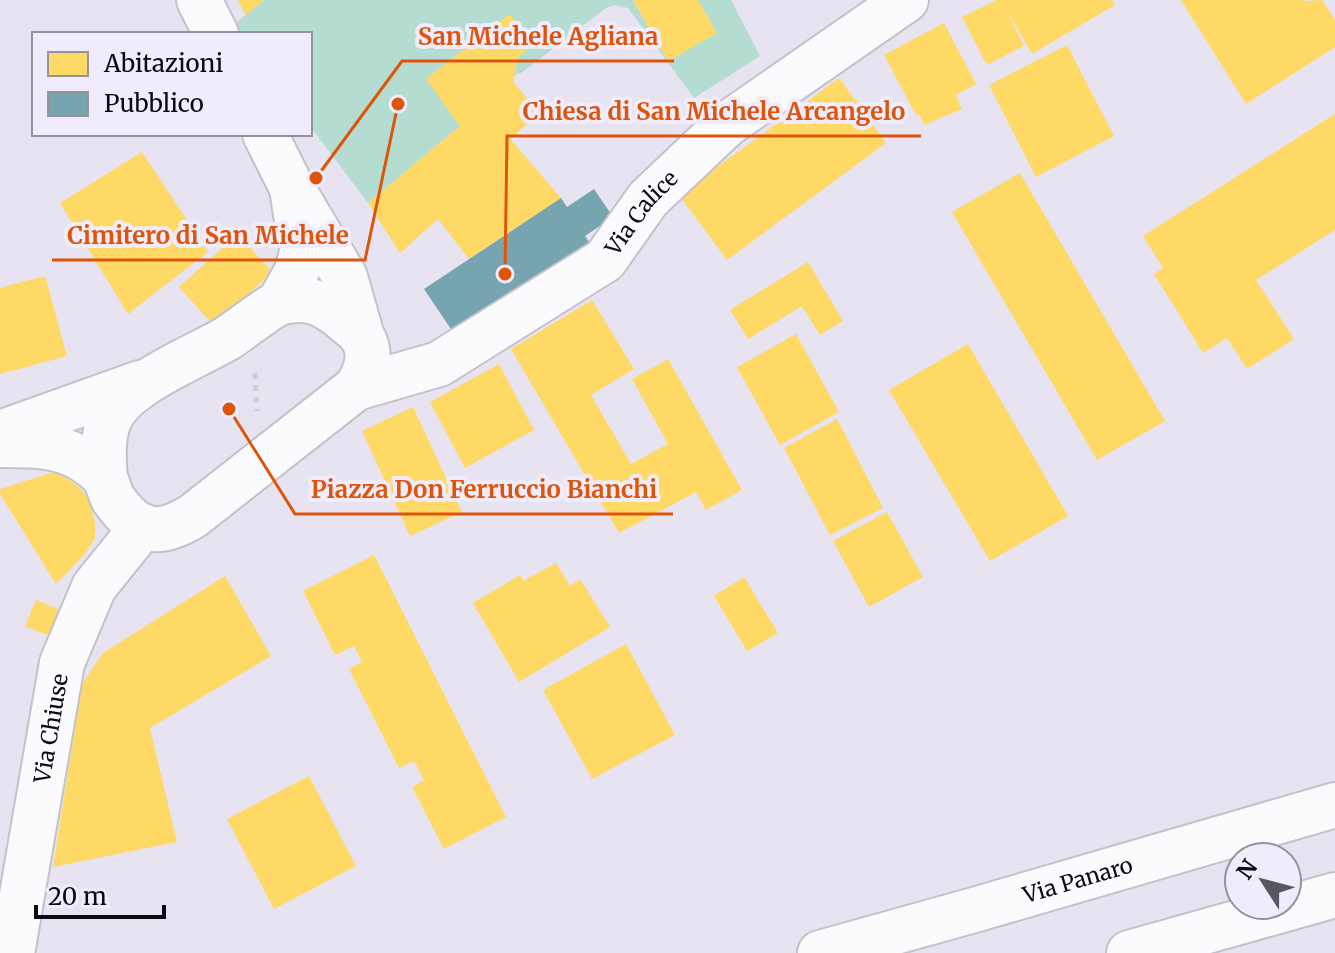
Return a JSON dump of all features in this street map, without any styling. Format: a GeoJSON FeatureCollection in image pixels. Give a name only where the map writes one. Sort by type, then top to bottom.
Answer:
{"type":"FeatureCollection","features":[{"type":"Feature","properties":{"kind":"street"},"geometry":{"type":"LineString","coordinates":[[199,0],[215,32]]}},
{"type":"Feature","properties":{"kind":"street","name":"Via Calice"},"geometry":{"type":"LineString","coordinates":[[356,388],[439,364],[605,260],[648,199],[726,125],[906,0]]}},
{"type":"Feature","properties":{"kind":"street"},"geometry":{"type":"LineString","coordinates":[[266,136],[292,188],[345,277],[368,357],[364,375],[356,388],[193,516],[177,526],[159,531],[132,521],[112,497],[105,478],[104,439],[111,416],[141,385],[242,329],[279,303],[297,271],[304,245],[292,188]]}},
{"type":"Feature","properties":{"kind":"street"},"geometry":{"type":"LineString","coordinates":[[279,303],[317,302],[330,308],[362,337]]}},
{"type":"Feature","properties":{"kind":"street"},"geometry":{"type":"LineString","coordinates":[[0,433],[157,376]]}},
{"type":"Feature","properties":{"kind":"street"},"geometry":{"type":"LineString","coordinates":[[0,445],[40,445],[70,452],[105,478]]}},
{"type":"Feature","properties":{"kind":"street","name":"Via Chiuse"},"geometry":{"type":"LineString","coordinates":[[12,953],[62,663],[94,587],[143,526]]}},
{"type":"Feature","properties":{"kind":"street","name":"Via Panaro"},"geometry":{"type":"LineString","coordinates":[[820,953],[1335,805]]}},
{"type":"Feature","properties":{"kind":"street"},"geometry":{"type":"LineString","coordinates":[[1129,953],[1335,895]]}},
{"type":"Feature","properties":{"kind":"path"},"geometry":{"type":"LineString","coordinates":[[242,329],[254,344],[258,445],[268,456]]}},
{"type":"Feature","properties":{"kind":"green space"},"geometry":{"type":"Polygon","coordinates":[[[238,0],[633,0],[668,61],[716,33],[698,0],[731,0],[760,56],[694,98],[628,8],[614,5],[606,8],[514,76],[513,82],[368,203],[312,129],[312,32],[238,32],[233,25],[246,15],[238,0]]]}},
{"type":"Feature","properties":{"kind":"building: Abitazioni"},"geometry":{"type":"Polygon","coordinates":[[[238,0],[264,0],[246,15],[238,0]]]}},
{"type":"Feature","properties":{"kind":"building: Abitazioni"},"geometry":{"type":"Polygon","coordinates":[[[633,0],[698,0],[717,33],[668,61],[633,0]]]}},
{"type":"Feature","properties":{"kind":"building: Abitazioni"},"geometry":{"type":"Polygon","coordinates":[[[997,0],[1112,0],[1115,5],[1032,54],[1006,9],[1024,46],[987,65],[962,17],[997,0]]]}},
{"type":"Feature","properties":{"kind":"building: Abitazioni"},"geometry":{"type":"Polygon","coordinates":[[[1181,0],[1322,0],[1335,20],[1335,47],[1246,104],[1181,0]]]}},
{"type":"Feature","properties":{"kind":"building: Abitazioni"},"geometry":{"type":"Polygon","coordinates":[[[510,14],[534,44],[518,58],[513,82],[540,113],[510,139],[561,198],[469,259],[438,219],[400,253],[368,203],[460,126],[426,79],[510,14]]]}},
{"type":"Feature","properties":{"kind":"building: Abitazioni"},"geometry":{"type":"Polygon","coordinates":[[[944,23],[976,84],[956,95],[962,109],[924,125],[884,55],[944,23]]]}},
{"type":"Feature","properties":{"kind":"building: Abitazioni"},"geometry":{"type":"Polygon","coordinates":[[[1067,45],[1114,136],[1036,177],[989,85],[1067,45]]]}},
{"type":"Feature","properties":{"kind":"building: Abitazioni"},"geometry":{"type":"Polygon","coordinates":[[[839,78],[886,143],[727,260],[679,195],[839,78]]]}},
{"type":"Feature","properties":{"kind":"building: Abitazioni"},"geometry":{"type":"Polygon","coordinates":[[[1335,114],[1335,230],[1256,280],[1294,339],[1247,369],[1227,338],[1203,353],[1154,274],[1163,268],[1143,236],[1335,114]]]}},
{"type":"Feature","properties":{"kind":"building: Abitazioni"},"geometry":{"type":"Polygon","coordinates":[[[142,152],[208,252],[128,314],[60,203],[142,152]]]}},
{"type":"Feature","properties":{"kind":"building: Abitazioni"},"geometry":{"type":"Polygon","coordinates":[[[1020,173],[1165,421],[1097,460],[952,212],[1020,173]]]}},
{"type":"Feature","properties":{"kind":"building: Abitazioni"},"geometry":{"type":"Polygon","coordinates":[[[238,234],[272,272],[214,326],[179,287],[238,234]]]}},
{"type":"Feature","properties":{"kind":"building: Abitazioni"},"geometry":{"type":"Polygon","coordinates":[[[808,262],[843,321],[820,335],[802,306],[748,339],[730,310],[808,262]]]}},
{"type":"Feature","properties":{"kind":"building: Abitazioni"},"geometry":{"type":"Polygon","coordinates":[[[45,276],[67,356],[0,374],[0,288],[45,276]]]}},
{"type":"Feature","properties":{"kind":"building: Abitazioni"},"geometry":{"type":"Polygon","coordinates":[[[592,300],[634,369],[591,395],[631,464],[668,444],[632,379],[668,359],[742,490],[706,510],[696,492],[619,533],[511,349],[592,300]]]}},
{"type":"Feature","properties":{"kind":"building: Abitazioni"},"geometry":{"type":"Polygon","coordinates":[[[796,334],[839,412],[780,445],[737,367],[796,334]]]}},
{"type":"Feature","properties":{"kind":"building: Abitazioni"},"geometry":{"type":"Polygon","coordinates":[[[968,344],[1068,516],[990,561],[889,390],[968,344]]]}},
{"type":"Feature","properties":{"kind":"building: Abitazioni"},"geometry":{"type":"Polygon","coordinates":[[[499,364],[534,430],[465,468],[430,402],[499,364]]]}},
{"type":"Feature","properties":{"kind":"building: Abitazioni"},"geometry":{"type":"Polygon","coordinates":[[[413,407],[462,512],[410,536],[362,431],[413,407]]]}},
{"type":"Feature","properties":{"kind":"building: Abitazioni"},"geometry":{"type":"Polygon","coordinates":[[[837,419],[883,508],[830,535],[784,448],[837,419]]]}},
{"type":"Feature","properties":{"kind":"building: Abitazioni"},"geometry":{"type":"Polygon","coordinates":[[[54,472],[83,491],[91,504],[95,524],[95,538],[85,554],[56,584],[0,494],[0,489],[54,472]]]}},
{"type":"Feature","properties":{"kind":"building: Abitazioni"},"geometry":{"type":"Polygon","coordinates":[[[887,512],[923,577],[869,607],[833,541],[887,512]]]}},
{"type":"Feature","properties":{"kind":"building: Abitazioni"},"geometry":{"type":"Polygon","coordinates":[[[374,555],[506,817],[444,849],[412,787],[424,780],[414,761],[399,768],[349,669],[362,662],[354,646],[335,655],[303,591],[374,555]]]}},
{"type":"Feature","properties":{"kind":"building: Abitazioni"},"geometry":{"type":"Polygon","coordinates":[[[556,563],[570,586],[580,579],[610,627],[519,682],[473,603],[520,575],[523,581],[556,563]]]}},
{"type":"Feature","properties":{"kind":"building: Abitazioni"},"geometry":{"type":"Polygon","coordinates":[[[225,576],[271,656],[150,728],[177,842],[53,867],[82,684],[103,653],[225,576]]]}},
{"type":"Feature","properties":{"kind":"building: Abitazioni"},"geometry":{"type":"Polygon","coordinates":[[[744,577],[778,633],[747,651],[714,596],[744,577]]]}},
{"type":"Feature","properties":{"kind":"building: Abitazioni"},"geometry":{"type":"Polygon","coordinates":[[[36,600],[63,611],[52,637],[25,626],[36,600]]]}},
{"type":"Feature","properties":{"kind":"building: Abitazioni"},"geometry":{"type":"Polygon","coordinates":[[[626,644],[675,735],[592,779],[543,690],[626,644]]]}},
{"type":"Feature","properties":{"kind":"building: Abitazioni"},"geometry":{"type":"Polygon","coordinates":[[[309,776],[356,866],[274,909],[227,819],[309,776]]]}},
{"type":"Feature","properties":{"kind":"building: Pubblico"},"geometry":{"type":"Polygon","coordinates":[[[594,189],[613,217],[585,236],[596,252],[461,344],[424,289],[561,198],[567,207],[594,189]]]}},
{"type":"Feature","properties":{"kind":"place","name":"Cimitero di San Michele"},"geometry":{"type":"Point","coordinates":[398,104]}},
{"type":"Feature","properties":{"kind":"place","name":"San Michele Agliana"},"geometry":{"type":"Point","coordinates":[316,178]}},
{"type":"Feature","properties":{"kind":"place","name":"Chiesa di San Michele Arcangelo"},"geometry":{"type":"Point","coordinates":[505,274]}},
{"type":"Feature","properties":{"kind":"place","name":"Piazza Don Ferruccio Bianchi"},"geometry":{"type":"Point","coordinates":[229,409]}}]}
